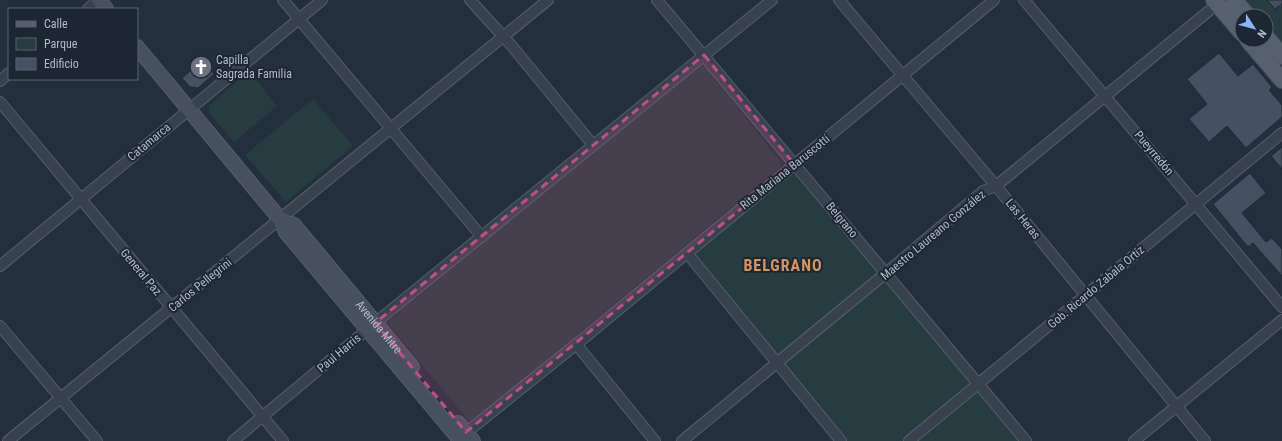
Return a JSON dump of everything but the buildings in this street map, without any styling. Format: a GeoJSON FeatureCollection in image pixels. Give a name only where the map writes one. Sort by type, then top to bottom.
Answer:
{"type":"FeatureCollection","features":[{"type":"Feature","properties":{"kind":"main road"},"geometry":{"type":"LineString","coordinates":[[98,0],[105,8]]}},
{"type":"Feature","properties":{"kind":"main road"},"geometry":{"type":"LineString","coordinates":[[1234,0],[1241,8]]}},
{"type":"Feature","properties":{"kind":"main road"},"geometry":{"type":"LineString","coordinates":[[1217,1],[1234,23]]}},
{"type":"Feature","properties":{"kind":"main road"},"geometry":{"type":"LineString","coordinates":[[1274,46],[1282,56]]}},
{"type":"Feature","properties":{"kind":"main road","name":"Avenida Mitre"},"geometry":{"type":"LineString","coordinates":[[138,48],[280,219],[286,232],[372,326],[463,439]]}},
{"type":"Feature","properties":{"kind":"main road"},"geometry":{"type":"LineString","coordinates":[[1255,48],[1282,80]]}},
{"type":"Feature","properties":{"kind":"street"},"geometry":{"type":"LineString","coordinates":[[89,8],[98,0]]}},
{"type":"Feature","properties":{"kind":"street"},"geometry":{"type":"LineString","coordinates":[[283,0],[482,237]]}},
{"type":"Feature","properties":{"kind":"street","name":"Catamarca"},"geometry":{"type":"LineString","coordinates":[[0,266],[322,0]]}},
{"type":"Feature","properties":{"kind":"street"},"geometry":{"type":"LineString","coordinates":[[470,0],[593,145]]}},
{"type":"Feature","properties":{"kind":"street","name":"Carlos Pellegrini"},"geometry":{"type":"LineString","coordinates":[[8,441],[548,0]]}},
{"type":"Feature","properties":{"kind":"street","name":"Belgrano"},"geometry":{"type":"LineString","coordinates":[[657,0],[1026,441]]}},
{"type":"Feature","properties":{"kind":"street","name":"Paul Harris"},"geometry":{"type":"LineString","coordinates":[[233,441],[772,0]]}},
{"type":"Feature","properties":{"kind":"street","name":"Las Heras"},"geometry":{"type":"LineString","coordinates":[[839,0],[996,186],[1204,441]]}},
{"type":"Feature","properties":{"kind":"street","name":"Rita Mariana Baruscotti"},"geometry":{"type":"LineString","coordinates":[[463,439],[576,344],[994,0]]}},
{"type":"Feature","properties":{"kind":"street","name":"Pueyrredón"},"geometry":{"type":"LineString","coordinates":[[1024,0],[1282,307]]}},
{"type":"Feature","properties":{"kind":"street","name":"Maestro Laureano González"},"geometry":{"type":"LineString","coordinates":[[682,441],[778,363],[983,191],[996,186],[1106,96],[1217,1]]}},
{"type":"Feature","properties":{"kind":"street"},"geometry":{"type":"LineString","coordinates":[[0,81],[8,74]]}},
{"type":"Feature","properties":{"kind":"street","name":"General Paz"},"geometry":{"type":"LineString","coordinates":[[0,102],[80,200],[283,441]]}},
{"type":"Feature","properties":{"kind":"street","name":"Gob. Ricardo Zabala Ortíz"},"geometry":{"type":"LineString","coordinates":[[909,441],[1282,133]]}},
{"type":"Feature","properties":{"kind":"street"},"geometry":{"type":"LineString","coordinates":[[687,253],[841,441]]}},
{"type":"Feature","properties":{"kind":"street"},"geometry":{"type":"LineString","coordinates":[[1134,441],[1282,320]]}},
{"type":"Feature","properties":{"kind":"street"},"geometry":{"type":"LineString","coordinates":[[0,326],[97,441]]}},
{"type":"Feature","properties":{"kind":"street"},"geometry":{"type":"LineString","coordinates":[[576,344],[655,441]]}},
{"type":"Feature","properties":{"kind":"highlighted area"},"geometry":{"type":"Polygon","coordinates":[[[704,55],[795,165],[466,432],[375,323],[704,55]]]}},
{"type":"Feature","properties":{"kind":"green space"},"geometry":{"type":"Polygon","coordinates":[[[1234,0],[1282,0],[1282,57],[1274,48],[1274,8],[1241,8],[1234,0]]]}},
{"type":"Feature","properties":{"kind":"green space"},"geometry":{"type":"Polygon","coordinates":[[[698,65],[705,67],[781,162],[781,166],[470,422],[389,325],[389,321],[698,65]]]}},
{"type":"Feature","properties":{"kind":"green space"},"geometry":{"type":"Polygon","coordinates":[[[249,71],[277,106],[234,142],[209,113],[209,106],[249,71]]]}},
{"type":"Feature","properties":{"kind":"green space"},"geometry":{"type":"Polygon","coordinates":[[[313,99],[353,146],[286,202],[245,155],[313,99]]]}},
{"type":"Feature","properties":{"kind":"green space"},"geometry":{"type":"Polygon","coordinates":[[[795,165],[1026,441],[841,441],[687,253],[795,165]]]}},
{"type":"Feature","properties":{"kind":"place","name":"Capilla Sagrada Familia"},"geometry":{"type":"Point","coordinates":[201,67]}},
{"type":"Feature","properties":{"kind":"district","name":"BELGRANO"},"geometry":{"type":"Point","coordinates":[783,265]}}]}
